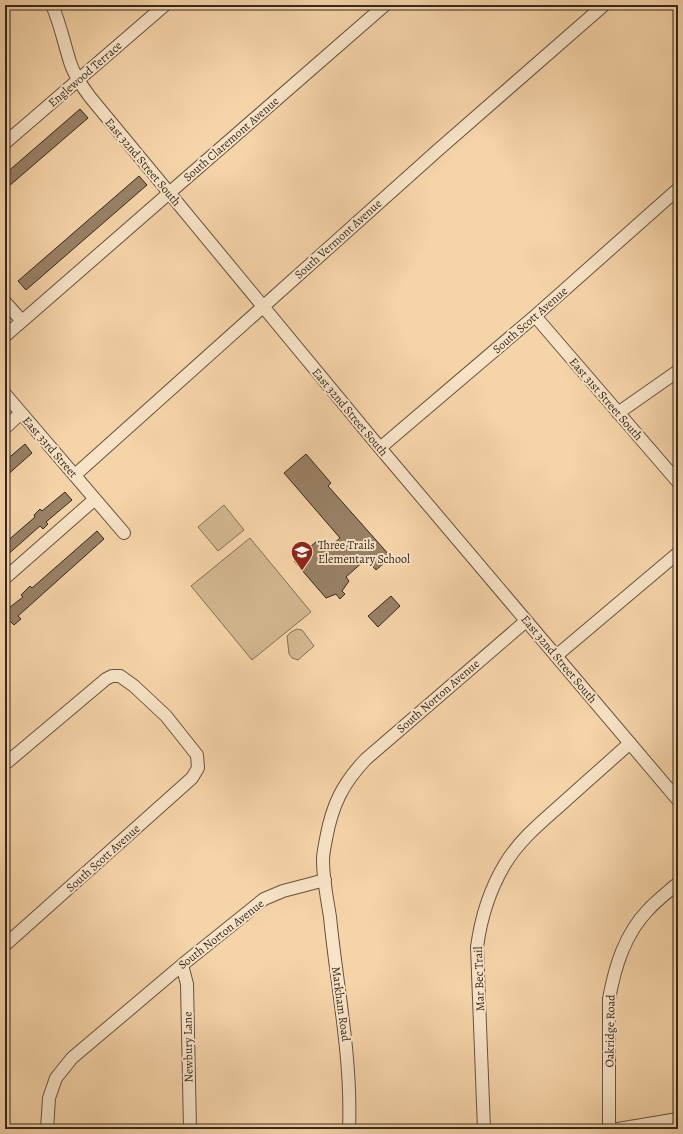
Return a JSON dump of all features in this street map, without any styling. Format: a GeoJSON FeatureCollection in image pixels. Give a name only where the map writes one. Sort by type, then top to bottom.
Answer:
{"type":"FeatureCollection","features":[{"type":"Feature","properties":{"kind":"street","name":"East 32nd Street South"},"geometry":{"type":"LineString","coordinates":[[52,5],[58,18],[70,63],[78,80],[90,97],[380,448],[678,800]]}},
{"type":"Feature","properties":{"kind":"street","name":"Englewood Terrace"},"geometry":{"type":"LineString","coordinates":[[5,143],[165,5]]}},
{"type":"Feature","properties":{"kind":"street","name":"South Claremont Avenue"},"geometry":{"type":"LineString","coordinates":[[5,336],[385,5]]}},
{"type":"Feature","properties":{"kind":"street","name":"South Vermont Avenue"},"geometry":{"type":"LineString","coordinates":[[75,475],[438,150],[604,5]]}},
{"type":"Feature","properties":{"kind":"street","name":"South Scott Avenue"},"geometry":{"type":"LineString","coordinates":[[380,448],[535,316],[678,188]]}},
{"type":"Feature","properties":{"kind":"street"},"geometry":{"type":"LineString","coordinates":[[5,302],[22,321]]}},
{"type":"Feature","properties":{"kind":"street","name":"East 31st Street South"},"geometry":{"type":"LineString","coordinates":[[535,316],[678,482]]}},
{"type":"Feature","properties":{"kind":"street"},"geometry":{"type":"LineString","coordinates":[[618,413],[678,371]]}},
{"type":"Feature","properties":{"kind":"street","name":"East 33rd Street"},"geometry":{"type":"LineString","coordinates":[[5,394],[124,533]]}},
{"type":"Feature","properties":{"kind":"street"},"geometry":{"type":"LineString","coordinates":[[5,428],[21,413]]}},
{"type":"Feature","properties":{"kind":"street"},"geometry":{"type":"LineString","coordinates":[[5,578],[95,499]]}},
{"type":"Feature","properties":{"kind":"street"},"geometry":{"type":"LineString","coordinates":[[556,656],[678,553]]}},
{"type":"Feature","properties":{"kind":"street","name":"South Norton Avenue"},"geometry":{"type":"LineString","coordinates":[[47,1129],[49,1098],[56,1078],[72,1058],[182,965],[264,899],[283,891],[325,880],[323,859],[329,822],[341,790],[352,773],[366,759],[526,621]]}},
{"type":"Feature","properties":{"kind":"street","name":"South Scott Avenue"},"geometry":{"type":"LineString","coordinates":[[5,764],[106,679],[112,676],[120,676],[134,686],[166,716],[197,754],[198,768],[192,778],[5,945]]}},
{"type":"Feature","properties":{"kind":"street","name":"Mar Bec Trail"},"geometry":{"type":"LineString","coordinates":[[484,1129],[477,947],[480,923],[493,886],[513,852],[535,828],[630,743]]}},
{"type":"Feature","properties":{"kind":"street","name":"Markham Road"},"geometry":{"type":"LineString","coordinates":[[325,880],[335,966],[345,1032],[349,1082],[349,1129]]}},
{"type":"Feature","properties":{"kind":"street","name":"Oakridge Road"},"geometry":{"type":"LineString","coordinates":[[609,1129],[609,999],[612,978],[619,957],[632,932],[648,910],[678,883]]}},
{"type":"Feature","properties":{"kind":"street","name":"Newbury Lane"},"geometry":{"type":"LineString","coordinates":[[182,965],[187,984],[190,1129]]}},
{"type":"Feature","properties":{"kind":"street"},"geometry":{"type":"LineString","coordinates":[[618,1129],[678,1119]]}},
{"type":"Feature","properties":{"kind":"shaded area"},"geometry":{"type":"Polygon","coordinates":[[[224,505],[244,530],[218,551],[198,527],[224,505]]]}},
{"type":"Feature","properties":{"kind":"shaded area"},"geometry":{"type":"Polygon","coordinates":[[[250,538],[311,612],[252,660],[191,586],[250,538]]]}},
{"type":"Feature","properties":{"kind":"shaded area"},"geometry":{"type":"Polygon","coordinates":[[[297,629],[302,630],[314,646],[298,660],[292,658],[289,654],[287,636],[297,629]]]}},
{"type":"Feature","properties":{"kind":"building"},"geometry":{"type":"Polygon","coordinates":[[[80,109],[88,118],[9,186],[5,181],[5,174],[80,109]]]}},
{"type":"Feature","properties":{"kind":"building"},"geometry":{"type":"Polygon","coordinates":[[[139,176],[147,185],[26,290],[18,281],[139,176]]]}},
{"type":"Feature","properties":{"kind":"building"},"geometry":{"type":"Polygon","coordinates":[[[25,444],[32,453],[5,477],[5,461],[25,444]]]}},
{"type":"Feature","properties":{"kind":"building","name":"Three Trails Elementary School"},"geometry":{"type":"Polygon","coordinates":[[[306,454],[331,483],[328,486],[391,557],[376,570],[366,559],[346,577],[349,581],[342,591],[345,594],[340,599],[336,594],[326,598],[294,561],[317,541],[325,551],[340,538],[284,473],[306,454]]]}},
{"type":"Feature","properties":{"kind":"building"},"geometry":{"type":"Polygon","coordinates":[[[65,492],[72,500],[46,522],[48,524],[43,529],[40,526],[5,557],[5,543],[35,517],[34,515],[40,509],[42,511],[65,492]]]}},
{"type":"Feature","properties":{"kind":"building"},"geometry":{"type":"Polygon","coordinates":[[[97,531],[104,539],[18,616],[21,619],[14,625],[10,621],[5,626],[5,611],[23,597],[21,595],[30,586],[32,588],[97,531]]]}},
{"type":"Feature","properties":{"kind":"building"},"geometry":{"type":"Polygon","coordinates":[[[391,596],[400,606],[378,627],[368,616],[391,596]]]}},
{"type":"Feature","properties":{"kind":"place","name":"Three Trails Elementary School"},"geometry":{"type":"Point","coordinates":[302,572]}}]}
